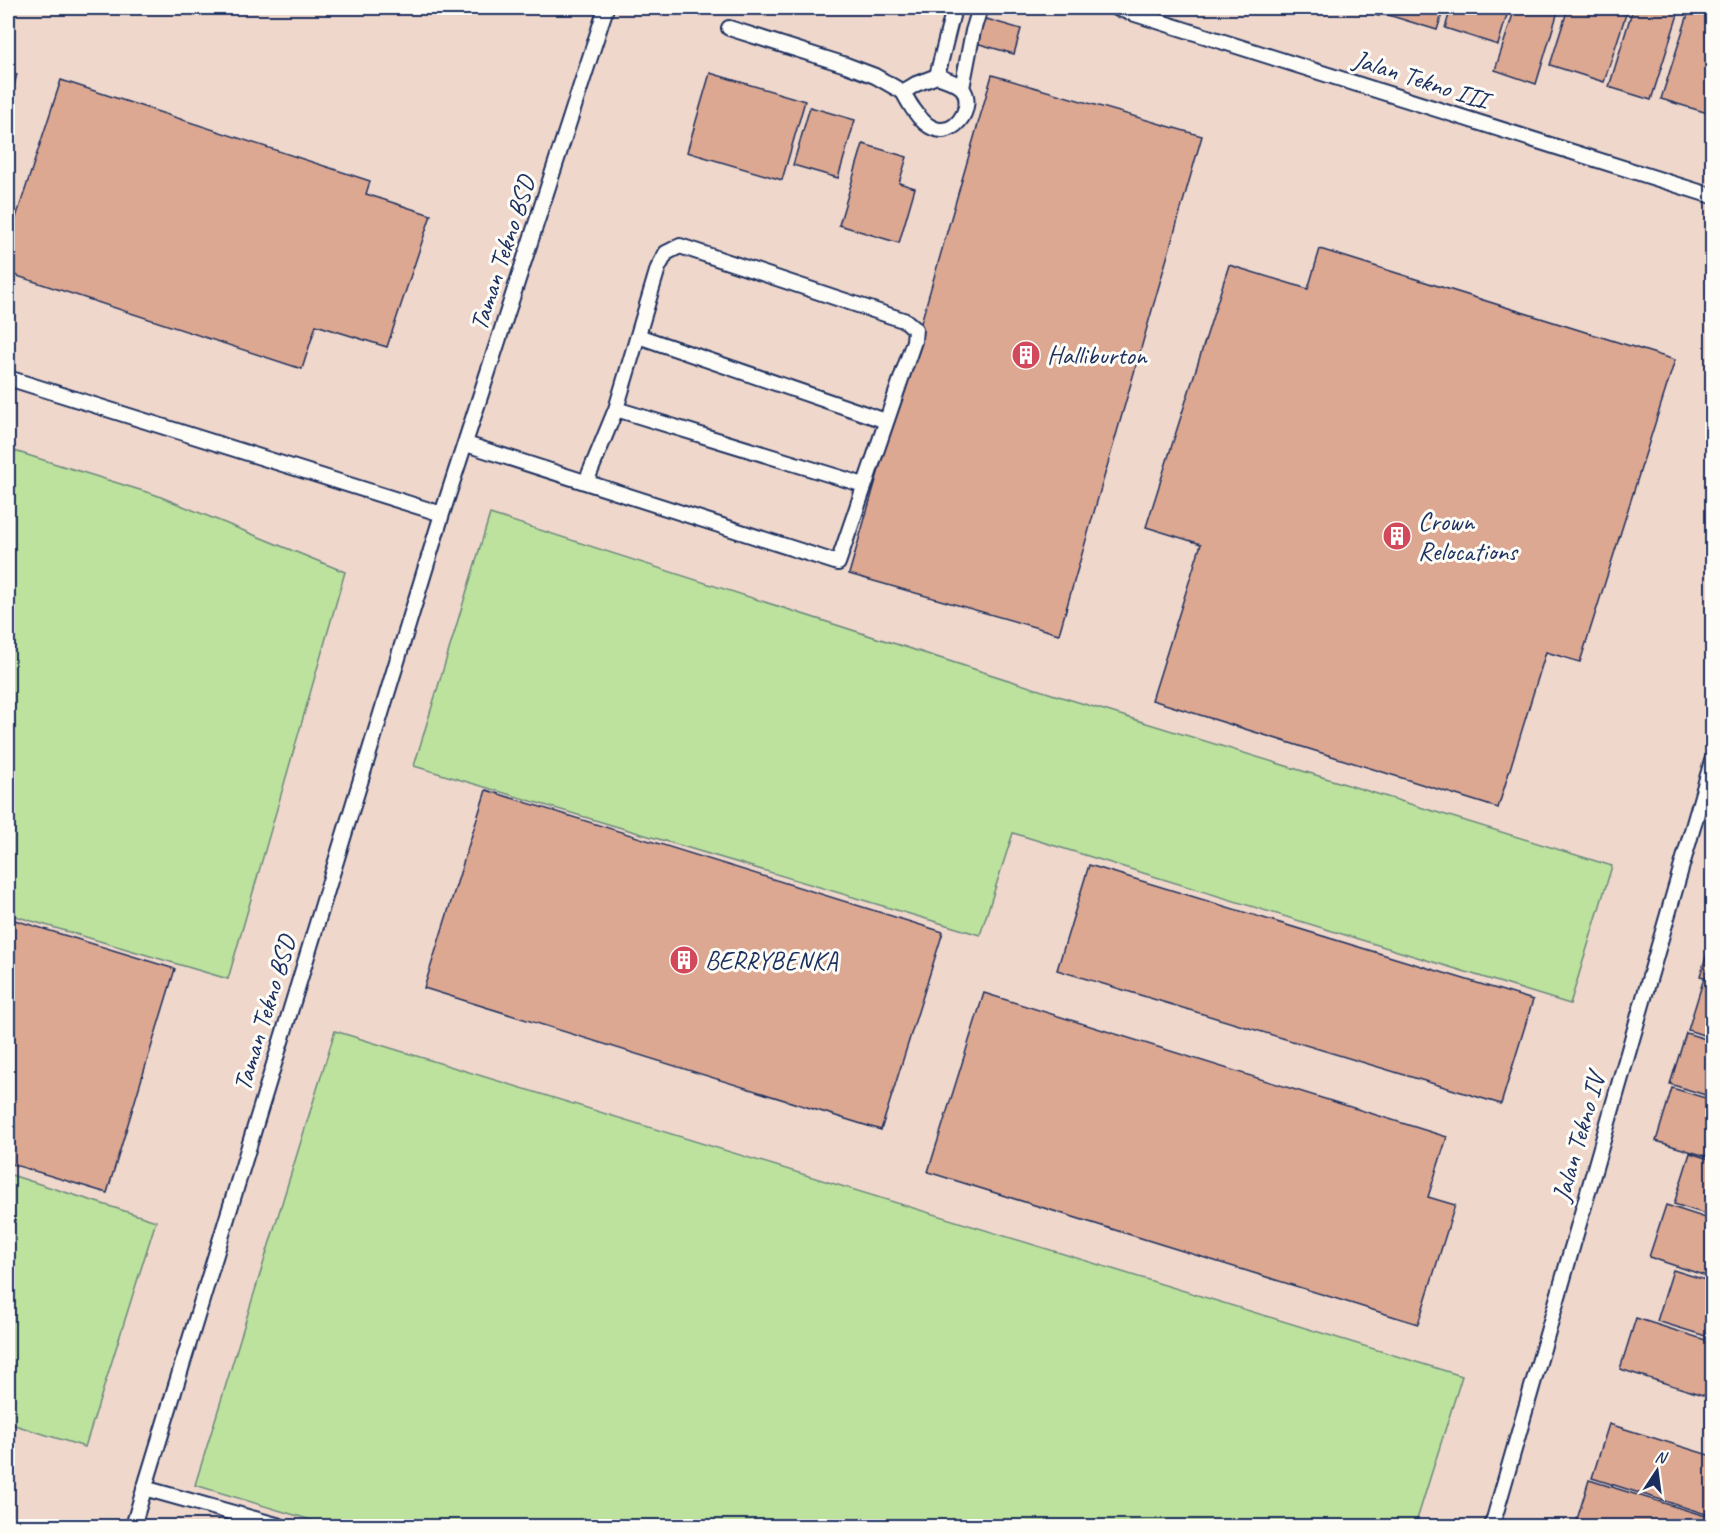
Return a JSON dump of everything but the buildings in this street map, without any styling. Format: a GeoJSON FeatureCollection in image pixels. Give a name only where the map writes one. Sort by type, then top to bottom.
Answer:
{"type":"FeatureCollection","features":[{"type":"Feature","properties":{"kind":"lane","name":"Taman Tekno BSD"},"geometry":{"type":"LineString","coordinates":[[132,1527],[442,514],[606,8]]}},
{"type":"Feature","properties":{"kind":"lane"},"geometry":{"type":"LineString","coordinates":[[937,76],[954,8]]}},
{"type":"Feature","properties":{"kind":"lane"},"geometry":{"type":"LineString","coordinates":[[962,88],[980,8]]}},
{"type":"Feature","properties":{"kind":"lane","name":"Jalan Tekno III"},"geometry":{"type":"LineString","coordinates":[[1116,8],[1713,196]]}},
{"type":"Feature","properties":{"kind":"lane"},"geometry":{"type":"LineString","coordinates":[[729,28],[875,76],[903,92],[926,124],[936,129],[946,130],[963,118],[966,96],[962,88],[955,83],[937,76],[903,92]]}},
{"type":"Feature","properties":{"kind":"lane"},"geometry":{"type":"LineString","coordinates":[[466,444],[838,562],[914,341],[915,329],[906,321],[680,246],[666,253],[658,268],[616,409],[586,482]]}},
{"type":"Feature","properties":{"kind":"lane"},"geometry":{"type":"LineString","coordinates":[[638,336],[886,421]]}},
{"type":"Feature","properties":{"kind":"lane"},"geometry":{"type":"LineString","coordinates":[[8,378],[442,514]]}},
{"type":"Feature","properties":{"kind":"lane"},"geometry":{"type":"LineString","coordinates":[[616,409],[864,485]]}},
{"type":"Feature","properties":{"kind":"lane","name":"Jalan Tekno IV"},"geometry":{"type":"LineString","coordinates":[[1492,1527],[1713,761]]}},
{"type":"Feature","properties":{"kind":"lane"},"geometry":{"type":"LineString","coordinates":[[144,1488],[236,1520],[280,1527]]}},
{"type":"Feature","properties":{"kind":"shaded area"},"geometry":{"type":"Polygon","coordinates":[[[8,8],[1712,8],[1712,1526],[8,1526],[8,8]]]}},
{"type":"Feature","properties":{"kind":"green space"},"geometry":{"type":"Polygon","coordinates":[[[8,449],[156,495],[345,572],[228,979],[8,914],[8,449]]]}},
{"type":"Feature","properties":{"kind":"green space"},"geometry":{"type":"Polygon","coordinates":[[[490,514],[1055,695],[1612,866],[1570,1004],[1013,833],[980,935],[414,766],[490,514]]]}},
{"type":"Feature","properties":{"kind":"green space"},"geometry":{"type":"Polygon","coordinates":[[[335,1031],[1462,1376],[1415,1526],[331,1526],[195,1485],[335,1031]]]}},
{"type":"Feature","properties":{"kind":"green space"},"geometry":{"type":"Polygon","coordinates":[[[8,1174],[156,1221],[85,1447],[8,1423],[8,1174]]]}},
{"type":"Feature","properties":{"kind":"place","name":"Halliburton"},"geometry":{"type":"Point","coordinates":[1026,355]}},
{"type":"Feature","properties":{"kind":"place","name":"Crown Relocations"},"geometry":{"type":"Point","coordinates":[1397,536]}},
{"type":"Feature","properties":{"kind":"place","name":"BERRYBENKA"},"geometry":{"type":"Point","coordinates":[684,960]}}]}
